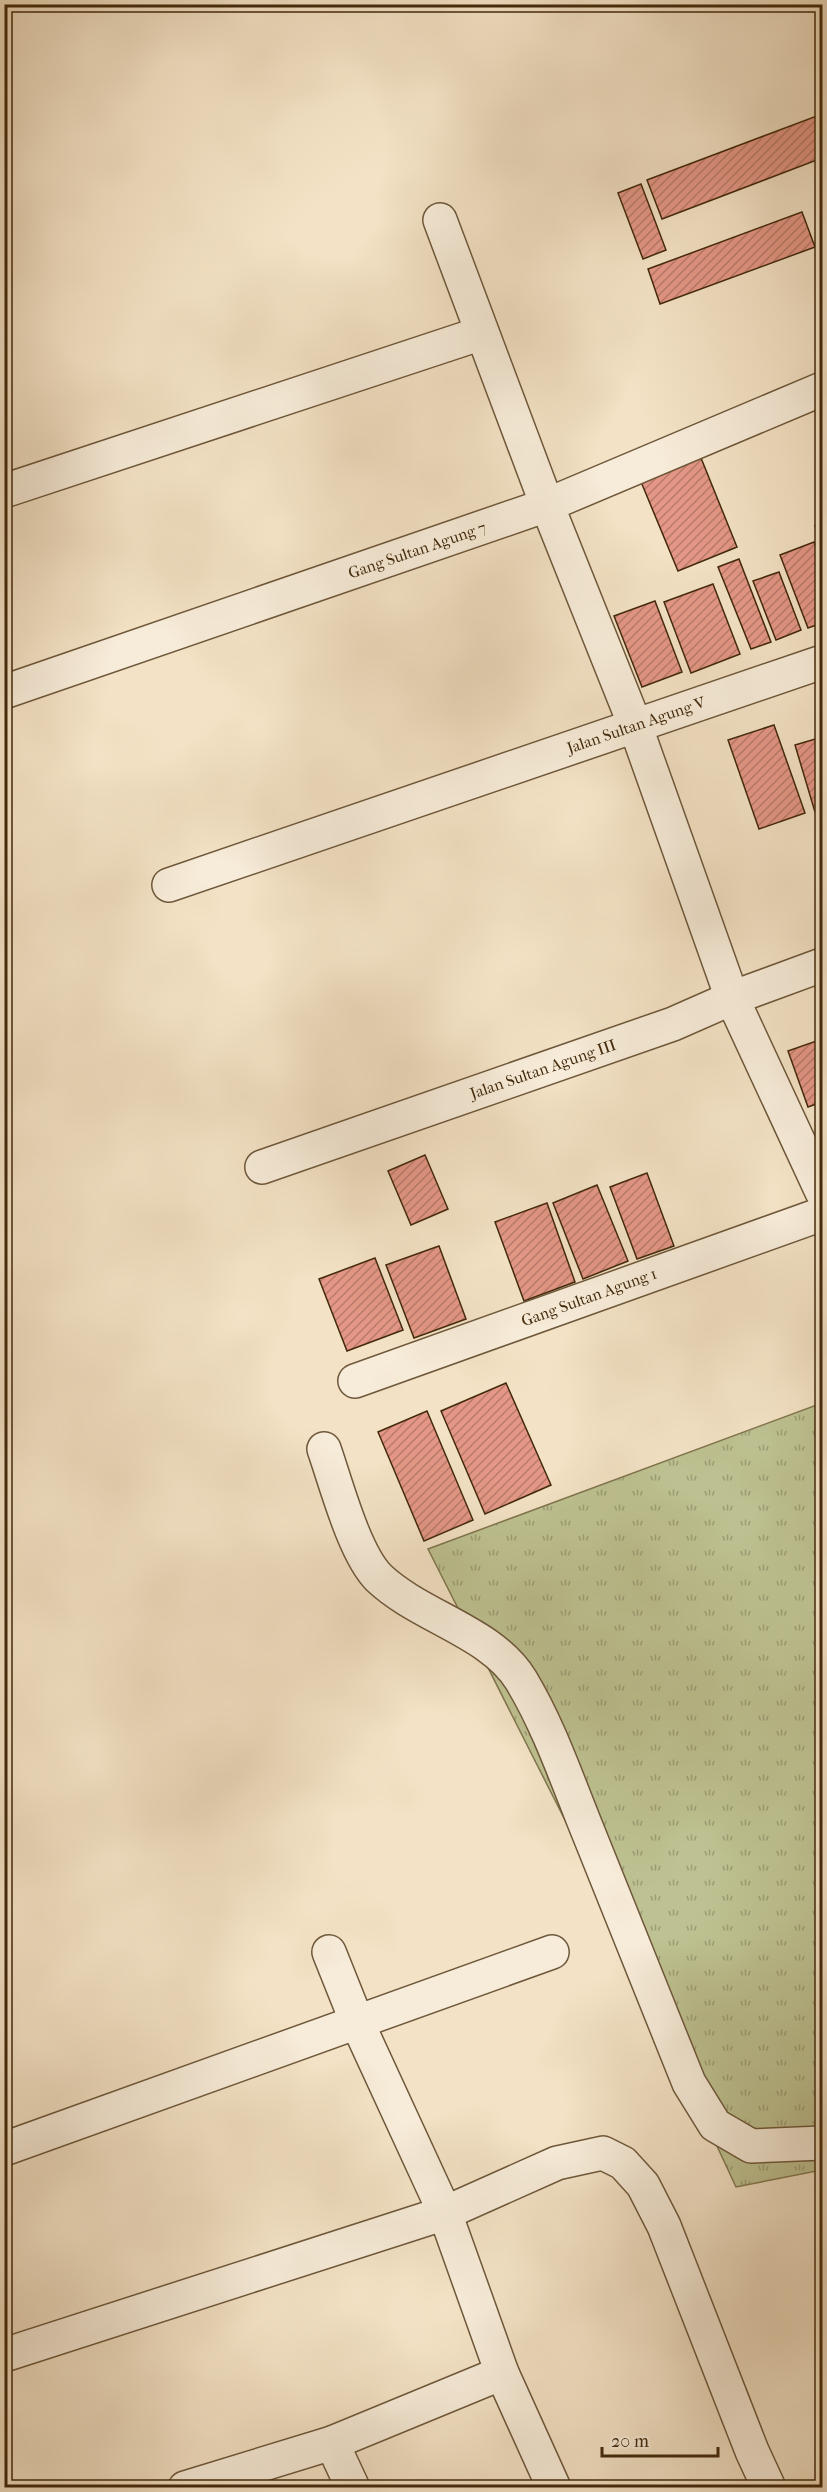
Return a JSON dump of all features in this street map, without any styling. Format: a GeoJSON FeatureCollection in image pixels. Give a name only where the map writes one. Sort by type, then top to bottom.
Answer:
{"type":"FeatureCollection","features":[{"type":"Feature","properties":{"kind":"street"},"geometry":{"type":"LineString","coordinates":[[440,220],[547,505],[635,725],[732,998],[822,1192]]}},
{"type":"Feature","properties":{"kind":"street"},"geometry":{"type":"LineString","coordinates":[[4,491],[482,333]]}},
{"type":"Feature","properties":{"kind":"street","name":"Gang Sultan Agung 7"},"geometry":{"type":"LineString","coordinates":[[4,692],[547,505],[822,389]]}},
{"type":"Feature","properties":{"kind":"street","name":"Jalan Sultan Agung V"},"geometry":{"type":"LineString","coordinates":[[169,885],[822,662]]}},
{"type":"Feature","properties":{"kind":"street","name":"Jalan Sultan Agung III"},"geometry":{"type":"LineString","coordinates":[[262,1167],[673,1024],[732,998],[822,965]]}},
{"type":"Feature","properties":{"kind":"street","name":"Gang Sultan Agung 1"},"geometry":{"type":"LineString","coordinates":[[355,1381],[822,1214]]}},
{"type":"Feature","properties":{"kind":"street"},"geometry":{"type":"LineString","coordinates":[[324,1449],[360,1549],[377,1576],[397,1593],[484,1643],[504,1658],[521,1679],[551,1739],[688,2083],[715,2125],[751,2146],[822,2143]]}},
{"type":"Feature","properties":{"kind":"street"},"geometry":{"type":"LineString","coordinates":[[329,1952],[357,2022],[445,2213],[502,2373],[554,2487]]}},
{"type":"Feature","properties":{"kind":"street"},"geometry":{"type":"LineString","coordinates":[[4,2149],[552,1952]]}},
{"type":"Feature","properties":{"kind":"street"},"geometry":{"type":"LineString","coordinates":[[4,2355],[445,2213],[557,2163],[603,2153],[623,2163],[643,2185],[664,2226],[752,2451],[769,2487]]}},
{"type":"Feature","properties":{"kind":"street"},"geometry":{"type":"LineString","coordinates":[[185,2487],[332,2442],[502,2373]]}},
{"type":"Feature","properties":{"kind":"street"},"geometry":{"type":"LineString","coordinates":[[332,2442],[353,2487]]}},
{"type":"Feature","properties":{"kind":"green space"},"geometry":{"type":"Polygon","coordinates":[[[822,1403],[822,2170],[736,2187],[569,1828],[428,1549],[822,1403]]]}},
{"type":"Feature","properties":{"kind":"building"},"geometry":{"type":"Polygon","coordinates":[[[822,114],[822,158],[662,219],[647,180],[822,114]]]}},
{"type":"Feature","properties":{"kind":"building"},"geometry":{"type":"Polygon","coordinates":[[[641,184],[666,250],[643,259],[618,193],[641,184]]]}},
{"type":"Feature","properties":{"kind":"building"},"geometry":{"type":"Polygon","coordinates":[[[802,212],[815,247],[660,304],[648,269],[802,212]]]}},
{"type":"Feature","properties":{"kind":"building"},"geometry":{"type":"Polygon","coordinates":[[[699,453],[737,547],[678,571],[639,477],[699,453]]]}},
{"type":"Feature","properties":{"kind":"building"},"geometry":{"type":"Polygon","coordinates":[[[822,523],[822,546],[815,526],[822,523]]]}},
{"type":"Feature","properties":{"kind":"building"},"geometry":{"type":"Polygon","coordinates":[[[814,542],[822,564],[822,623],[808,628],[780,555],[814,542]]]}},
{"type":"Feature","properties":{"kind":"building"},"geometry":{"type":"Polygon","coordinates":[[[739,559],[771,642],[751,649],[718,567],[739,559]]]}},
{"type":"Feature","properties":{"kind":"building"},"geometry":{"type":"Polygon","coordinates":[[[779,572],[801,630],[776,640],[753,581],[779,572]]]}},
{"type":"Feature","properties":{"kind":"building"},"geometry":{"type":"Polygon","coordinates":[[[713,584],[740,654],[691,673],[664,602],[713,584]]]}},
{"type":"Feature","properties":{"kind":"building"},"geometry":{"type":"Polygon","coordinates":[[[655,601],[682,672],[642,687],[614,616],[655,601]]]}},
{"type":"Feature","properties":{"kind":"building"},"geometry":{"type":"Polygon","coordinates":[[[774,725],[805,813],[759,829],[728,740],[774,725]]]}},
{"type":"Feature","properties":{"kind":"building"},"geometry":{"type":"Polygon","coordinates":[[[822,737],[822,810],[815,812],[795,745],[822,737]]]}},
{"type":"Feature","properties":{"kind":"building"},"geometry":{"type":"Polygon","coordinates":[[[822,1039],[822,1102],[808,1107],[788,1051],[822,1039]]]}},
{"type":"Feature","properties":{"kind":"building"},"geometry":{"type":"Polygon","coordinates":[[[425,1155],[448,1209],[411,1225],[388,1171],[425,1155]]]}},
{"type":"Feature","properties":{"kind":"building"},"geometry":{"type":"Polygon","coordinates":[[[647,1173],[674,1246],[637,1259],[610,1187],[647,1173]]]}},
{"type":"Feature","properties":{"kind":"building"},"geometry":{"type":"Polygon","coordinates":[[[597,1185],[628,1261],[583,1279],[553,1203],[597,1185]]]}},
{"type":"Feature","properties":{"kind":"building"},"geometry":{"type":"Polygon","coordinates":[[[547,1203],[575,1282],[524,1301],[495,1222],[547,1203]]]}},
{"type":"Feature","properties":{"kind":"building"},"geometry":{"type":"Polygon","coordinates":[[[439,1246],[466,1319],[414,1338],[386,1265],[439,1246]]]}},
{"type":"Feature","properties":{"kind":"building"},"geometry":{"type":"Polygon","coordinates":[[[375,1258],[403,1330],[347,1351],[319,1279],[375,1258]]]}},
{"type":"Feature","properties":{"kind":"building"},"geometry":{"type":"Polygon","coordinates":[[[506,1383],[551,1485],[485,1514],[441,1411],[506,1383]]]}},
{"type":"Feature","properties":{"kind":"building"},"geometry":{"type":"Polygon","coordinates":[[[427,1411],[473,1520],[424,1541],[378,1432],[427,1411]]]}}]}
